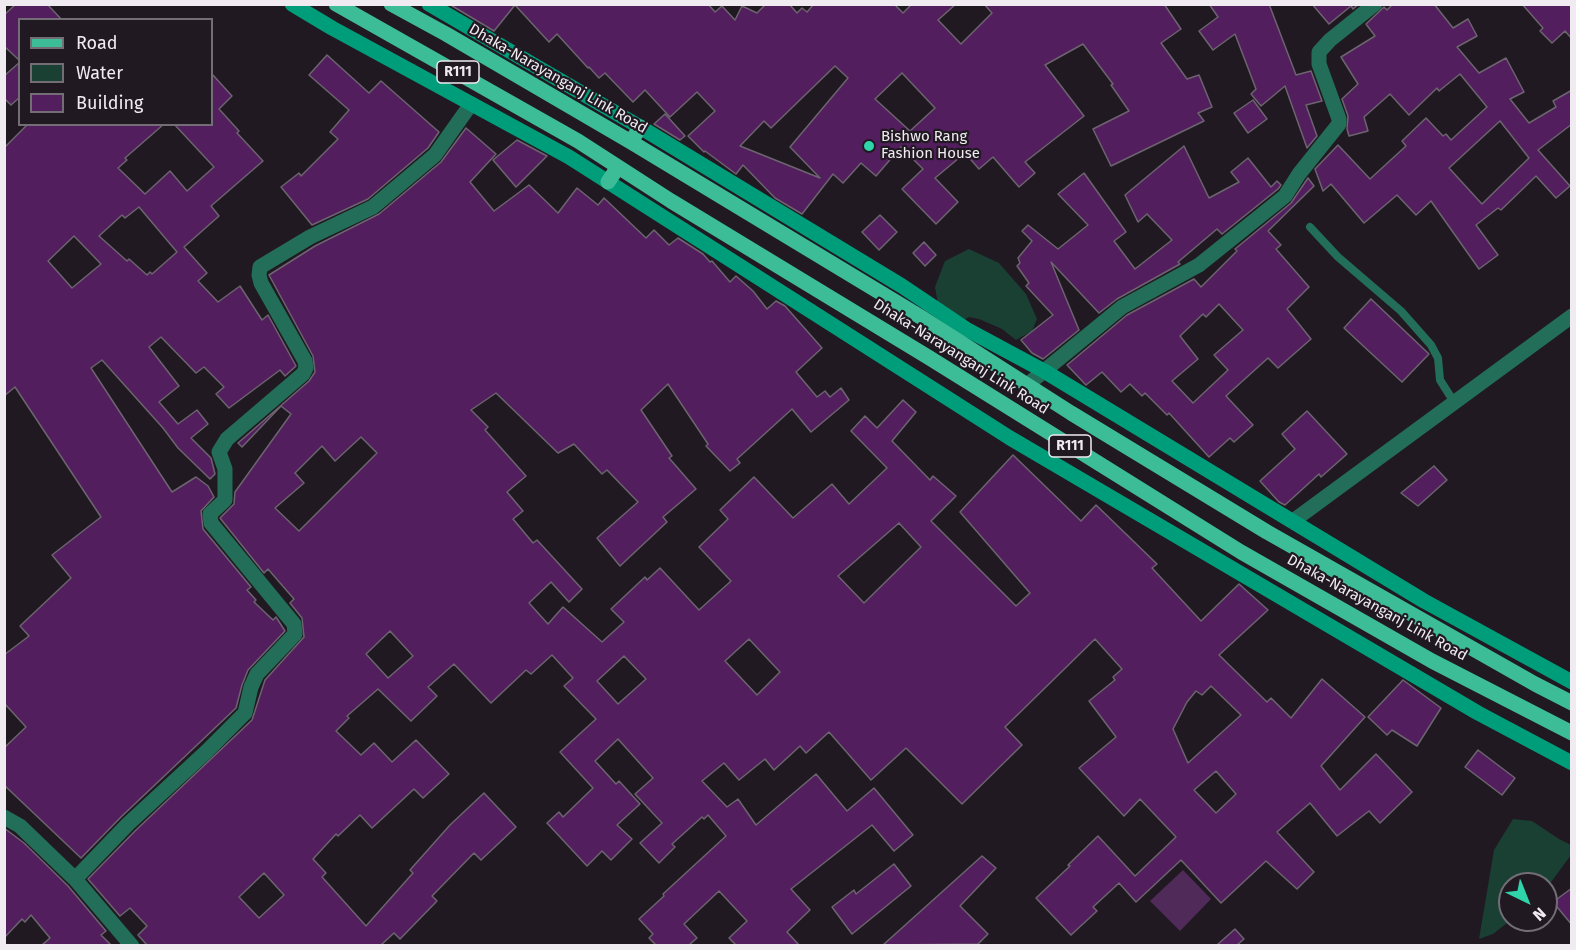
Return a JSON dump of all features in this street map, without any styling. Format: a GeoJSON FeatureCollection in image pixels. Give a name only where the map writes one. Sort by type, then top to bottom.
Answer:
{"type":"FeatureCollection","features":[{"type":"Feature","properties":{"kind":"main road","name":"Dhaka-Narayanganj Link Road"},"geometry":{"type":"LineString","coordinates":[[336,4],[578,141],[1241,552],[1432,660],[1572,733]]}},
{"type":"Feature","properties":{"kind":"main road","name":"Dhaka-Narayanganj Link Road"},"geometry":{"type":"LineString","coordinates":[[391,4],[631,142],[924,319],[1277,538],[1534,684],[1572,702]]}},
{"type":"Feature","properties":{"kind":"main road"},"geometry":{"type":"LineString","coordinates":[[631,142],[640,127]]}},
{"type":"Feature","properties":{"kind":"main road"},"geometry":{"type":"LineString","coordinates":[[608,182],[618,166]]}},
{"type":"Feature","properties":{"kind":"street"},"geometry":{"type":"LineString","coordinates":[[292,4],[568,157],[1010,438],[1479,713],[1572,763]]}},
{"type":"Feature","properties":{"kind":"street"},"geometry":{"type":"LineString","coordinates":[[429,4],[640,127],[902,286],[966,329],[1044,371],[1424,601],[1572,682]]}},
{"type":"Feature","properties":{"kind":"street"},"geometry":{"type":"LineString","coordinates":[[1027,385],[1122,307],[1199,265],[1285,196],[1299,174],[1339,124],[1319,64],[1319,52],[1330,40],[1375,4]]}},
{"type":"Feature","properties":{"kind":"street"},"geometry":{"type":"LineString","coordinates":[[75,879],[128,824],[245,713],[250,687],[257,674],[295,634],[294,624],[211,523],[210,514],[225,500],[225,469],[219,452],[227,439],[303,374],[306,368],[305,361],[261,283],[260,267],[310,237],[373,207],[435,154],[471,104]]}},
{"type":"Feature","properties":{"kind":"street"},"geometry":{"type":"LineString","coordinates":[[1293,521],[1572,316]]}},
{"type":"Feature","properties":{"kind":"street"},"geometry":{"type":"LineString","coordinates":[[4,817],[21,826],[75,879],[132,945]]}},
{"type":"Feature","properties":{"kind":"lane"},"geometry":{"type":"LineString","coordinates":[[1310,227],[1338,257],[1401,311],[1431,345],[1438,358],[1440,380],[1454,402]]}},
{"type":"Feature","properties":{"kind":"shaded area"},"geometry":{"type":"Polygon","coordinates":[[[1183,870],[1211,899],[1180,931],[1150,901],[1183,870]]]}},
{"type":"Feature","properties":{"kind":"water"},"geometry":{"type":"Polygon","coordinates":[[[969,249],[999,263],[1026,294],[1037,319],[1032,331],[1016,340],[1002,329],[979,319],[969,317],[959,323],[938,304],[935,287],[945,261],[969,249]]]}},
{"type":"Feature","properties":{"kind":"water"},"geometry":{"type":"Polygon","coordinates":[[[1513,819],[1532,821],[1571,845],[1571,855],[1558,873],[1498,872],[1498,930],[1479,939],[1494,850],[1513,819]]]}},
{"type":"Feature","properties":{"kind":"building"},"geometry":{"type":"Polygon","coordinates":[[[16,4],[47,4],[60,18],[18,18],[18,59],[4,46],[4,15],[16,4]]]}},
{"type":"Feature","properties":{"kind":"building"},"geometry":{"type":"Polygon","coordinates":[[[449,4],[708,4],[715,12],[722,6],[735,20],[742,6],[757,13],[766,4],[789,4],[797,13],[802,8],[807,12],[814,4],[894,4],[903,13],[912,4],[956,4],[938,20],[961,44],[992,13],[984,4],[1164,4],[1181,29],[1161,43],[1187,79],[1199,75],[1212,107],[1198,113],[1204,121],[1111,166],[1093,129],[1129,111],[1111,85],[1113,84],[1083,44],[1045,65],[1084,116],[1025,162],[1035,173],[1019,187],[993,157],[979,169],[965,153],[935,178],[958,202],[936,224],[902,189],[923,169],[901,147],[876,176],[861,163],[843,183],[833,174],[802,214],[775,198],[743,165],[736,174],[704,152],[688,136],[715,111],[697,92],[670,117],[645,90],[633,102],[605,73],[599,78],[557,34],[549,42],[515,5],[494,31],[449,4]],[[835,66],[771,128],[764,121],[740,146],[820,178],[790,147],[848,78],[835,66]],[[902,73],[875,99],[910,131],[935,108],[902,73]]]}},
{"type":"Feature","properties":{"kind":"building"},"geometry":{"type":"Polygon","coordinates":[[[1209,4],[1269,4],[1296,75],[1311,71],[1322,101],[1306,105],[1317,136],[1307,148],[1285,86],[1261,106],[1251,94],[1256,89],[1235,34],[1213,50],[1199,31],[1218,17],[1209,4]]]}},
{"type":"Feature","properties":{"kind":"building"},"geometry":{"type":"Polygon","coordinates":[[[1312,4],[1359,4],[1353,9],[1351,6],[1329,24],[1312,4]]]}},
{"type":"Feature","properties":{"kind":"building"},"geometry":{"type":"Polygon","coordinates":[[[1393,4],[1434,4],[1453,28],[1468,19],[1477,36],[1457,47],[1479,73],[1506,58],[1524,92],[1510,99],[1529,123],[1556,107],[1553,101],[1572,90],[1572,124],[1538,150],[1570,186],[1556,198],[1536,176],[1501,210],[1498,208],[1476,225],[1498,255],[1479,269],[1431,201],[1416,215],[1397,195],[1364,223],[1331,184],[1323,191],[1315,169],[1338,145],[1370,179],[1406,146],[1402,141],[1426,118],[1443,136],[1446,134],[1451,140],[1487,107],[1460,74],[1439,91],[1437,88],[1409,115],[1390,94],[1364,117],[1368,131],[1349,136],[1348,116],[1342,99],[1358,84],[1341,57],[1375,36],[1366,24],[1384,7],[1387,10],[1393,4]],[[1500,121],[1449,168],[1482,204],[1529,158],[1500,121]]]}},
{"type":"Feature","properties":{"kind":"building"},"geometry":{"type":"Polygon","coordinates":[[[1522,4],[1572,4],[1572,39],[1565,31],[1552,43],[1540,31],[1543,28],[1522,4]]]}},
{"type":"Feature","properties":{"kind":"building"},"geometry":{"type":"Polygon","coordinates":[[[327,55],[369,93],[381,81],[439,132],[428,148],[368,199],[312,225],[281,187],[299,173],[301,176],[338,139],[330,132],[349,110],[309,75],[327,55]]]}},
{"type":"Feature","properties":{"kind":"building"},"geometry":{"type":"Polygon","coordinates":[[[18,64],[18,99],[11,105],[4,98],[4,76],[18,64]]]}},
{"type":"Feature","properties":{"kind":"building"},"geometry":{"type":"Polygon","coordinates":[[[213,75],[232,96],[219,109],[263,161],[211,206],[219,216],[184,247],[207,273],[198,281],[218,302],[240,286],[262,320],[268,315],[296,366],[285,376],[280,370],[229,408],[216,394],[224,387],[204,367],[196,373],[161,337],[149,347],[179,386],[159,402],[178,424],[197,410],[208,424],[191,438],[211,458],[215,474],[210,479],[178,448],[102,360],[91,368],[172,492],[196,477],[208,486],[214,497],[201,511],[203,529],[251,587],[247,590],[256,600],[254,602],[273,620],[276,617],[285,631],[248,670],[236,708],[81,858],[4,785],[4,748],[26,727],[4,703],[4,655],[29,636],[20,626],[71,578],[52,555],[101,517],[15,387],[4,396],[4,148],[26,126],[162,126],[125,158],[127,160],[118,168],[145,194],[170,171],[187,191],[214,167],[176,126],[213,126],[213,75]],[[139,207],[125,218],[122,215],[99,236],[147,275],[150,272],[152,274],[177,252],[139,207]],[[74,236],[48,261],[72,288],[101,264],[74,236]]]}},
{"type":"Feature","properties":{"kind":"building"},"geometry":{"type":"Polygon","coordinates":[[[1253,100],[1267,119],[1248,133],[1234,113],[1253,100]]]}},
{"type":"Feature","properties":{"kind":"building"},"geometry":{"type":"Polygon","coordinates":[[[665,114],[685,136],[680,140],[654,124],[665,114]]]}},
{"type":"Feature","properties":{"kind":"building"},"geometry":{"type":"Polygon","coordinates":[[[466,128],[496,154],[470,182],[494,211],[529,185],[558,213],[577,188],[598,205],[604,198],[646,238],[654,230],[669,245],[678,238],[703,254],[710,262],[712,261],[730,282],[736,276],[753,291],[767,309],[776,301],[785,306],[822,348],[796,372],[817,397],[825,391],[830,397],[841,388],[849,400],[811,432],[792,409],[737,459],[740,463],[730,471],[706,446],[708,444],[668,384],[641,410],[672,456],[669,458],[696,489],[663,517],[667,522],[620,566],[597,538],[638,502],[607,470],[602,474],[574,444],[558,453],[496,393],[471,410],[488,427],[485,430],[526,476],[507,492],[523,511],[513,519],[533,543],[537,540],[582,589],[569,602],[551,582],[529,603],[548,624],[563,607],[602,642],[624,622],[611,609],[645,577],[647,580],[660,568],[699,610],[731,581],[699,547],[728,519],[720,510],[754,477],[793,518],[832,484],[849,504],[887,468],[851,431],[865,416],[877,428],[903,400],[916,412],[892,441],[930,480],[933,476],[956,496],[931,521],[1016,606],[1030,593],[960,512],[1013,455],[1081,521],[1096,505],[1157,564],[1152,568],[1201,621],[1239,584],[1268,610],[1219,655],[1267,702],[1271,698],[1291,718],[1322,679],[1365,717],[1321,766],[1340,790],[1376,754],[1412,792],[1380,823],[1369,811],[1337,836],[1310,803],[1277,832],[1314,872],[1297,889],[1266,861],[1221,903],[1181,860],[1136,902],[1119,883],[1093,907],[1097,911],[1071,935],[1036,898],[1098,836],[1135,876],[1176,837],[1140,799],[1124,816],[1079,768],[1116,737],[1089,701],[1115,680],[1113,677],[1122,669],[1095,639],[1005,727],[1022,745],[962,804],[906,748],[871,780],[829,732],[806,753],[800,746],[774,770],[765,759],[739,780],[724,763],[702,781],[727,807],[738,799],[756,825],[816,774],[847,811],[874,788],[913,835],[894,851],[872,825],[791,889],[810,910],[787,932],[799,945],[736,945],[729,938],[747,921],[719,891],[684,924],[697,938],[689,945],[656,945],[649,938],[653,934],[639,919],[726,836],[708,815],[704,819],[702,817],[672,844],[675,847],[659,863],[640,843],[662,823],[635,794],[653,778],[618,739],[595,761],[616,784],[619,781],[640,804],[617,825],[632,839],[611,860],[602,851],[587,866],[547,823],[559,812],[563,817],[593,788],[560,752],[596,719],[564,686],[573,678],[552,655],[531,674],[526,670],[491,703],[454,664],[428,687],[437,696],[411,721],[378,689],[347,716],[349,718],[336,731],[361,755],[374,743],[392,762],[416,740],[449,774],[423,798],[414,789],[372,828],[360,815],[338,836],[336,834],[313,859],[326,873],[322,877],[366,926],[413,873],[410,870],[450,825],[484,793],[516,827],[481,860],[474,853],[432,896],[437,901],[400,939],[394,933],[381,945],[147,945],[138,935],[147,926],[130,908],[120,916],[88,879],[252,720],[265,680],[304,637],[302,618],[290,603],[294,599],[268,569],[264,573],[220,518],[234,504],[235,492],[291,414],[281,406],[242,447],[238,443],[309,381],[315,372],[313,356],[269,275],[315,246],[379,214],[441,162],[466,128]],[[361,437],[335,461],[322,446],[295,473],[304,483],[275,508],[299,531],[377,453],[361,437]],[[899,523],[838,576],[864,603],[921,547],[899,523]],[[390,631],[366,654],[388,678],[413,656],[390,631]],[[749,639],[725,661],[757,695],[780,672],[749,639]],[[624,656],[597,681],[618,704],[646,679],[624,656]],[[1211,686],[1202,695],[1196,691],[1187,702],[1173,729],[1188,763],[1241,715],[1211,686]],[[1216,771],[1194,790],[1216,813],[1236,794],[1216,771]],[[264,873],[239,897],[259,918],[284,895],[264,873]]]}},
{"type":"Feature","properties":{"kind":"building"},"geometry":{"type":"Polygon","coordinates":[[[517,140],[547,156],[516,187],[493,160],[517,140]]]}},
{"type":"Feature","properties":{"kind":"building"},"geometry":{"type":"Polygon","coordinates":[[[1184,146],[1209,198],[1239,182],[1231,172],[1248,158],[1271,187],[1277,181],[1281,185],[1222,234],[1217,229],[1178,262],[1180,264],[1117,299],[1099,313],[1051,262],[1079,330],[1043,359],[1032,353],[1021,340],[1053,315],[1026,286],[1029,283],[1017,266],[1020,263],[1018,258],[1032,241],[1022,231],[1028,225],[1058,249],[1088,225],[1058,194],[1084,173],[1126,232],[1114,241],[1135,269],[1172,240],[1147,214],[1138,222],[1125,195],[1184,146]]]}},
{"type":"Feature","properties":{"kind":"building"},"geometry":{"type":"Polygon","coordinates":[[[1308,178],[1314,186],[1268,231],[1281,245],[1276,249],[1309,287],[1287,309],[1311,339],[1278,368],[1268,358],[1226,396],[1253,425],[1234,442],[1230,438],[1209,457],[1169,413],[1167,415],[1145,393],[1142,396],[1130,384],[1121,392],[1102,372],[1086,385],[1067,365],[1127,315],[1194,279],[1201,287],[1237,251],[1235,249],[1291,203],[1308,178]],[[1219,304],[1206,317],[1203,314],[1180,336],[1198,359],[1172,381],[1193,403],[1228,370],[1214,355],[1243,330],[1219,304]]]}},
{"type":"Feature","properties":{"kind":"building"},"geometry":{"type":"Polygon","coordinates":[[[880,215],[897,232],[879,250],[862,232],[880,215]]]}},
{"type":"Feature","properties":{"kind":"building"},"geometry":{"type":"Polygon","coordinates":[[[924,242],[936,255],[925,266],[913,253],[924,242]]]}},
{"type":"Feature","properties":{"kind":"building"},"geometry":{"type":"Polygon","coordinates":[[[1371,299],[1429,354],[1402,382],[1344,328],[1371,299]]]}},
{"type":"Feature","properties":{"kind":"building"},"geometry":{"type":"Polygon","coordinates":[[[1307,411],[1347,454],[1321,477],[1319,474],[1285,505],[1279,502],[1260,481],[1295,449],[1282,434],[1307,411]]]}},
{"type":"Feature","properties":{"kind":"building"},"geometry":{"type":"Polygon","coordinates":[[[1434,466],[1447,480],[1418,506],[1401,493],[1434,466]]]}},
{"type":"Feature","properties":{"kind":"building"},"geometry":{"type":"Polygon","coordinates":[[[1403,680],[1441,708],[1417,746],[1392,730],[1387,735],[1368,717],[1403,680]]]}},
{"type":"Feature","properties":{"kind":"building"},"geometry":{"type":"Polygon","coordinates":[[[1478,750],[1515,778],[1502,795],[1465,767],[1478,750]]]}},
{"type":"Feature","properties":{"kind":"building"},"geometry":{"type":"Polygon","coordinates":[[[4,828],[24,843],[68,886],[106,931],[101,935],[111,945],[42,945],[50,938],[31,915],[25,922],[22,919],[4,938],[4,828]]]}},
{"type":"Feature","properties":{"kind":"building"},"geometry":{"type":"Polygon","coordinates":[[[982,856],[996,868],[960,906],[988,934],[978,944],[883,945],[982,856]]]}},
{"type":"Feature","properties":{"kind":"building"},"geometry":{"type":"Polygon","coordinates":[[[894,864],[911,886],[852,934],[832,907],[854,890],[856,894],[894,864]]]}},
{"type":"Feature","properties":{"kind":"building"},"geometry":{"type":"Polygon","coordinates":[[[1572,888],[1572,925],[1558,908],[1558,898],[1572,888]]]}},
{"type":"Feature","properties":{"kind":"building"},"geometry":{"type":"Polygon","coordinates":[[[1235,929],[1244,939],[1237,945],[1217,945],[1235,929]]]}},
{"type":"Feature","properties":{"kind":"place","name":"Bishwo Rang Fashion House"},"geometry":{"type":"Point","coordinates":[869,146]}}]}
